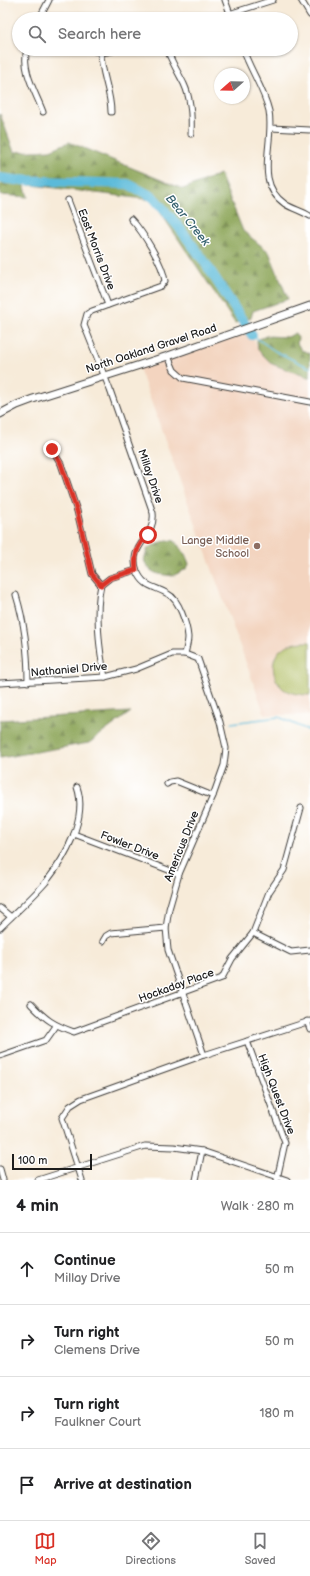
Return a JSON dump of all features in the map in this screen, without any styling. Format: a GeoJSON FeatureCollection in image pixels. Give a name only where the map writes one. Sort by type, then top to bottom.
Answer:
{"type":"FeatureCollection","features":[{"type":"Feature","properties":{"kind":"street"},"geometry":{"type":"LineString","coordinates":[[43,12],[49,0]]}},
{"type":"Feature","properties":{"kind":"street"},"geometry":{"type":"LineString","coordinates":[[225,0],[230,12]]}},
{"type":"Feature","properties":{"kind":"street"},"geometry":{"type":"LineString","coordinates":[[242,12],[273,0]]}},
{"type":"Feature","properties":{"kind":"street"},"geometry":{"type":"LineString","coordinates":[[302,0],[310,16]]}},
{"type":"Feature","properties":{"kind":"street"},"geometry":{"type":"LineString","coordinates":[[25,56],[26,69],[43,112]]}},
{"type":"Feature","properties":{"kind":"street"},"geometry":{"type":"LineString","coordinates":[[101,56],[101,66],[111,102],[111,112]]}},
{"type":"Feature","properties":{"kind":"street"},"geometry":{"type":"LineString","coordinates":[[170,56],[189,99],[192,119],[191,134]]}},
{"type":"Feature","properties":{"kind":"street"},"geometry":{"type":"LineString","coordinates":[[246,56],[266,98],[271,128],[266,164],[267,177],[271,188],[277,197],[285,204],[310,216]]}},
{"type":"Feature","properties":{"kind":"street"},"geometry":{"type":"LineString","coordinates":[[271,128],[310,130]]}},
{"type":"Feature","properties":{"kind":"street","name":"East Morris Drive"},"geometry":{"type":"LineString","coordinates":[[68,200],[108,305]]}},
{"type":"Feature","properties":{"kind":"street"},"geometry":{"type":"LineString","coordinates":[[108,305],[161,286],[165,281],[164,274],[138,228],[131,219]]}},
{"type":"Feature","properties":{"kind":"street","name":"Millay Drive"},"geometry":{"type":"LineString","coordinates":[[108,305],[87,314],[84,325],[104,375],[153,513],[154,520],[152,527],[136,552],[136,570]]}},
{"type":"Feature","properties":{"kind":"street","name":"North Oakland Gravel Road"},"geometry":{"type":"LineString","coordinates":[[0,414],[33,399],[104,375],[168,356],[310,306]]}},
{"type":"Feature","properties":{"kind":"street"},"geometry":{"type":"LineString","coordinates":[[168,356],[174,370],[183,378],[310,402]]}},
{"type":"Feature","properties":{"kind":"street"},"geometry":{"type":"LineString","coordinates":[[52,449],[61,464],[77,511],[92,574],[101,585]]}},
{"type":"Feature","properties":{"kind":"street"},"geometry":{"type":"LineString","coordinates":[[105,677],[101,656],[98,605],[101,585],[110,578],[136,570],[143,581],[148,585],[167,593],[176,601],[188,632],[188,643],[185,654]]}},
{"type":"Feature","properties":{"kind":"street"},"geometry":{"type":"LineString","coordinates":[[16,595],[25,631],[28,682]]}},
{"type":"Feature","properties":{"kind":"street","name":"Nathaniel Drive"},"geometry":{"type":"LineString","coordinates":[[0,683],[105,677],[136,669],[172,654],[185,654]]}},
{"type":"Feature","properties":{"kind":"street","name":"Americus Drive"},"geometry":{"type":"LineString","coordinates":[[185,654],[198,659],[220,722],[226,748],[224,765],[213,796],[179,874],[168,909],[166,928],[168,950],[184,993],[204,1056]]}},
{"type":"Feature","properties":{"kind":"street"},"geometry":{"type":"LineString","coordinates":[[167,784],[170,782],[176,782],[213,796]]}},
{"type":"Feature","properties":{"kind":"street"},"geometry":{"type":"LineString","coordinates":[[0,928],[45,883],[59,864],[74,834],[81,809],[77,787]]}},
{"type":"Feature","properties":{"kind":"street","name":"Hockaday Place"},"geometry":{"type":"LineString","coordinates":[[31,1004],[40,1014],[56,1026],[74,1032],[222,978],[232,959],[253,933],[269,892],[284,870],[301,808]]}},
{"type":"Feature","properties":{"kind":"street","name":"Fowler Drive"},"geometry":{"type":"LineString","coordinates":[[74,834],[179,874]]}},
{"type":"Feature","properties":{"kind":"street"},"geometry":{"type":"LineString","coordinates":[[0,908],[11,917]]}},
{"type":"Feature","properties":{"kind":"street"},"geometry":{"type":"LineString","coordinates":[[103,941],[106,936],[111,933],[166,928]]}},
{"type":"Feature","properties":{"kind":"street"},"geometry":{"type":"LineString","coordinates":[[253,933],[291,952],[310,950]]}},
{"type":"Feature","properties":{"kind":"street"},"geometry":{"type":"LineString","coordinates":[[82,1180],[62,1118],[70,1106],[81,1099],[309,1021],[310,1029]]}},
{"type":"Feature","properties":{"kind":"street"},"geometry":{"type":"LineString","coordinates":[[0,1056],[46,1040],[56,1026]]}},
{"type":"Feature","properties":{"kind":"street","name":"High Quest Drive"},"geometry":{"type":"LineString","coordinates":[[247,1042],[285,1143],[277,1179]]}},
{"type":"Feature","properties":{"kind":"street"},"geometry":{"type":"LineString","coordinates":[[38,1180],[145,1146],[202,1151],[277,1179],[286,1180]]}},
{"type":"Feature","properties":{"kind":"street"},"geometry":{"type":"LineString","coordinates":[[196,1180],[202,1151]]}},
{"type":"Feature","properties":{"kind":"street"},"geometry":{"type":"LineString","coordinates":[[0,1169],[3,1180]]}},
{"type":"Feature","properties":{"kind":"shaded area","name":"Lange Middle School"},"geometry":{"type":"Polygon","coordinates":[[[251,332],[258,350],[272,364],[310,378],[310,715],[265,715],[139,368],[251,332]]]}},
{"type":"Feature","properties":{"kind":"green space"},"geometry":{"type":"Polygon","coordinates":[[[0,114],[14,152],[50,150],[69,142],[183,189],[220,174],[243,231],[269,252],[288,299],[253,311],[251,318],[235,323],[152,200],[24,184],[28,197],[0,195],[0,114]]]}},
{"type":"Feature","properties":{"kind":"green space"},"geometry":{"type":"Polygon","coordinates":[[[295,333],[298,338],[297,343],[301,350],[310,353],[310,378],[272,364],[258,350],[257,340],[266,336],[288,337],[295,333]]]}},
{"type":"Feature","properties":{"kind":"green space"},"geometry":{"type":"Polygon","coordinates":[[[167,540],[175,541],[185,554],[189,564],[187,568],[173,576],[159,574],[152,571],[146,565],[144,560],[148,548],[167,540]]]}},
{"type":"Feature","properties":{"kind":"green space"},"geometry":{"type":"Polygon","coordinates":[[[302,642],[310,642],[310,695],[297,694],[281,687],[275,677],[273,667],[279,651],[284,647],[302,642]]]}},
{"type":"Feature","properties":{"kind":"green space"},"geometry":{"type":"Polygon","coordinates":[[[131,712],[89,743],[0,758],[0,720],[131,712]]]}},
{"type":"Feature","properties":{"kind":"waterway","name":"Bear Creek"},"geometry":{"type":"LineString","coordinates":[[0,178],[15,180],[128,184],[153,197],[178,226],[202,258],[252,335]]}},
{"type":"Feature","properties":{"kind":"waterway","name":"Bear Creek"},"geometry":{"type":"LineString","coordinates":[[252,335],[275,351],[310,367]]}},
{"type":"Feature","properties":{"kind":"waterway"},"geometry":{"type":"LineString","coordinates":[[231,723],[279,717],[310,731]]}},
{"type":"Feature","properties":{"kind":"place","name":"Lange Middle School"},"geometry":{"type":"Point","coordinates":[257,546]}},
{"type":"Feature","properties":{"kind":"route"},"geometry":{"type":"LineString","coordinates":[[52,449],[61,464],[77,511],[92,574],[101,585],[110,578],[136,570],[136,552],[143,539],[148,535]]}}]}
